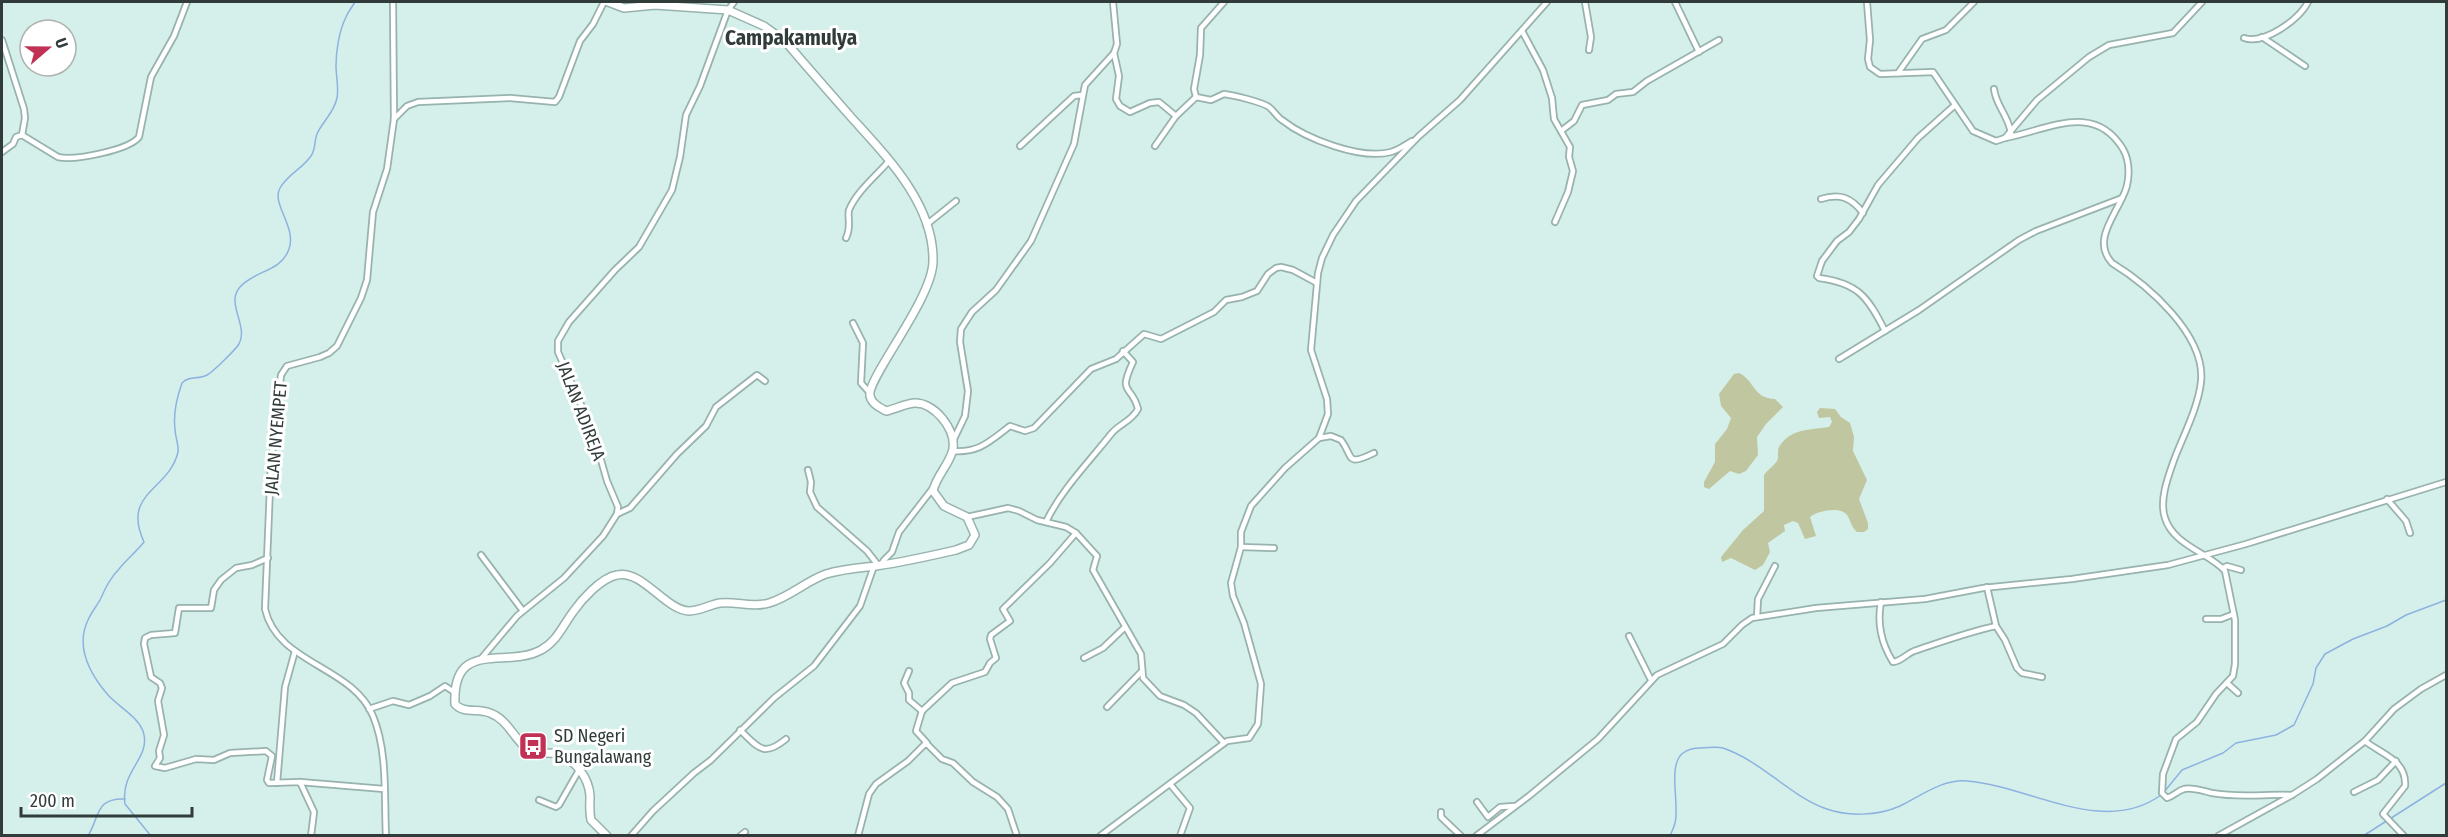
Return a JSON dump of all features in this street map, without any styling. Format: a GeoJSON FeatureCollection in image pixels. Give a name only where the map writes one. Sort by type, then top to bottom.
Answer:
{"type":"FeatureCollection","features":[{"type":"Feature","properties":{"kind":"street"},"geometry":{"type":"LineString","coordinates":[[2,151],[13,144],[16,137],[22,135],[64,159],[78,158],[132,144],[139,137],[151,77],[174,36],[187,2]]}},
{"type":"Feature","properties":{"kind":"street","name":"JALAN NYEMPET"},"geometry":{"type":"LineString","coordinates":[[386,836],[379,736],[369,709],[337,676],[296,651],[276,634],[266,615],[271,463],[280,375],[287,366],[329,353],[345,332],[361,298],[370,261],[373,212],[387,169],[394,119],[393,2]]}},
{"type":"Feature","properties":{"kind":"street"},"geometry":{"type":"LineString","coordinates":[[394,119],[407,106],[418,102],[510,98],[555,102],[560,97],[580,41],[606,2],[624,9],[655,5],[728,10],[764,26],[785,41],[889,161],[919,205],[926,225],[933,260],[932,275],[910,320],[872,382],[870,393]]}},
{"type":"Feature","properties":{"kind":"street"},"geometry":{"type":"LineString","coordinates":[[728,10],[734,2]]}},
{"type":"Feature","properties":{"kind":"street"},"geometry":{"type":"LineString","coordinates":[[952,441],[965,416],[968,391],[960,342],[961,329],[972,312],[996,290],[1031,241],[1074,144],[1085,85],[1114,53],[1117,44],[1113,2]]}},
{"type":"Feature","properties":{"kind":"street"},"geometry":{"type":"LineString","coordinates":[[1196,97],[1194,89],[1200,55],[1201,28],[1224,2]]}},
{"type":"Feature","properties":{"kind":"street"},"geometry":{"type":"LineString","coordinates":[[1100,836],[1224,743],[1249,738],[1258,724],[1261,684],[1244,623],[1231,590],[1242,547],[1241,532],[1251,506],[1285,468],[1319,438],[1329,408],[1311,350],[1317,283],[1322,258],[1333,235],[1356,201],[1419,136],[1460,100],[1547,2]]}},
{"type":"Feature","properties":{"kind":"street"},"geometry":{"type":"LineString","coordinates":[[1585,2],[1591,37],[1589,50]]}},
{"type":"Feature","properties":{"kind":"street"},"geometry":{"type":"LineString","coordinates":[[1675,2],[1699,52]]}},
{"type":"Feature","properties":{"kind":"street"},"geometry":{"type":"LineString","coordinates":[[1867,2],[1870,25],[1868,63],[1880,74],[1933,72],[1973,130],[1996,141],[2075,121],[2090,122],[2106,128],[2126,153],[2128,184],[2103,240],[2106,256],[2163,301],[2176,316],[2199,361],[2201,384],[2169,474],[2163,508],[2168,526],[2201,555],[2223,568],[2228,576],[2234,614],[2235,664],[2233,676],[2216,694],[2197,722],[2176,739],[2163,774],[2162,794],[2167,798],[2190,788],[2240,796],[2292,795]]}},
{"type":"Feature","properties":{"kind":"street"},"geometry":{"type":"LineString","coordinates":[[1897,74],[1922,39],[1946,30],[1974,2]]}},
{"type":"Feature","properties":{"kind":"street"},"geometry":{"type":"LineString","coordinates":[[2005,138],[2037,100],[2089,57],[2109,45],[2173,33],[2202,2]]}},
{"type":"Feature","properties":{"kind":"street"},"geometry":{"type":"LineString","coordinates":[[2244,38],[2250,40],[2262,37],[2281,28],[2301,14],[2308,2]]}},
{"type":"Feature","properties":{"kind":"street","name":"JALAN ADIREJA"},"geometry":{"type":"LineString","coordinates":[[617,514],[618,507],[607,481],[593,432],[558,352],[558,341],[569,322],[615,270],[639,247],[672,190],[680,157],[686,115],[700,86],[728,10]]}},
{"type":"Feature","properties":{"kind":"street"},"geometry":{"type":"LineString","coordinates":[[1522,31],[1543,70],[1552,98],[1554,119],[1570,147],[1569,157],[1573,170],[1568,192],[1555,222]]}},
{"type":"Feature","properties":{"kind":"street"},"geometry":{"type":"LineString","coordinates":[[2262,37],[2305,66]]}},
{"type":"Feature","properties":{"kind":"street"},"geometry":{"type":"LineString","coordinates":[[2,40],[24,109],[22,135]]}},
{"type":"Feature","properties":{"kind":"street"},"geometry":{"type":"LineString","coordinates":[[1561,131],[1574,122],[1582,105],[1608,100],[1618,93],[1633,92],[1647,81],[1719,40]]}},
{"type":"Feature","properties":{"kind":"street"},"geometry":{"type":"LineString","coordinates":[[1114,53],[1119,76],[1116,99],[1120,106],[1130,112],[1150,103],[1160,102],[1176,116]]}},
{"type":"Feature","properties":{"kind":"street"},"geometry":{"type":"LineString","coordinates":[[1994,89],[1998,104],[2007,117],[2011,133]]}},
{"type":"Feature","properties":{"kind":"street"},"geometry":{"type":"LineString","coordinates":[[1196,97],[1211,100],[1224,94],[1233,95],[1264,105],[1288,125],[1332,146],[1347,149],[1381,154],[1393,152],[1419,136]]}},
{"type":"Feature","properties":{"kind":"street"},"geometry":{"type":"LineString","coordinates":[[1020,146],[1074,96],[1082,95]]}},
{"type":"Feature","properties":{"kind":"street"},"geometry":{"type":"LineString","coordinates":[[1155,146],[1176,116],[1196,97]]}},
{"type":"Feature","properties":{"kind":"street"},"geometry":{"type":"LineString","coordinates":[[1885,331],[1869,303],[1858,291],[1840,281],[1817,276],[1822,261],[1863,213],[1878,185],[1907,150],[1955,105]]}},
{"type":"Feature","properties":{"kind":"street"},"geometry":{"type":"LineString","coordinates":[[846,238],[850,228],[848,213],[856,197],[889,161]]}},
{"type":"Feature","properties":{"kind":"street"},"geometry":{"type":"LineString","coordinates":[[1821,199],[1840,195],[1854,203],[1863,213]]}},
{"type":"Feature","properties":{"kind":"street"},"geometry":{"type":"LineString","coordinates":[[1839,359],[1919,310],[2019,240],[2036,231],[2122,198]]}},
{"type":"Feature","properties":{"kind":"street"},"geometry":{"type":"LineString","coordinates":[[926,225],[956,201]]}},
{"type":"Feature","properties":{"kind":"street"},"geometry":{"type":"LineString","coordinates":[[952,451],[969,452],[988,444],[1010,426],[1024,431],[1034,428],[1091,369],[1116,359],[1144,334],[1161,339],[1214,312],[1222,301],[1257,291],[1268,274],[1276,268],[1293,270],[1317,283]]}},
{"type":"Feature","properties":{"kind":"street"},"geometry":{"type":"LineString","coordinates":[[631,836],[774,698],[814,666],[860,606],[878,565],[892,552],[899,532],[933,488],[952,451],[950,429],[930,407],[913,403],[886,411],[875,405],[870,393],[861,383],[863,343],[853,323]]}},
{"type":"Feature","properties":{"kind":"street"},"geometry":{"type":"LineString","coordinates":[[1046,522],[1076,476],[1101,449],[1110,435],[1135,416],[1138,409],[1125,382],[1127,372],[1133,362],[1123,351]]}},
{"type":"Feature","properties":{"kind":"street"},"geometry":{"type":"LineString","coordinates":[[480,660],[523,611],[564,578],[603,536],[617,514],[630,508],[677,454],[706,426],[716,407],[757,375],[765,381]]}},
{"type":"Feature","properties":{"kind":"street"},"geometry":{"type":"LineString","coordinates":[[1319,438],[1331,436],[1341,440],[1348,455],[1354,459],[1362,459],[1374,453]]}},
{"type":"Feature","properties":{"kind":"street"},"geometry":{"type":"LineString","coordinates":[[808,470],[811,482],[810,492],[817,507],[867,551],[878,565]]}},
{"type":"Feature","properties":{"kind":"street"},"geometry":{"type":"LineString","coordinates":[[1476,836],[1598,739],[1657,675],[1723,644],[1742,624],[1757,617],[1816,608],[1925,599],[1987,587],[2168,566],[2446,482]]}},
{"type":"Feature","properties":{"kind":"street"},"geometry":{"type":"LineString","coordinates":[[933,488],[934,495],[944,506],[967,517],[1008,508],[1076,533],[1097,556],[1092,566],[1094,572],[1141,654],[1143,678],[1160,696],[1184,705],[1196,713],[1224,743]]}},
{"type":"Feature","properties":{"kind":"street"},"geometry":{"type":"LineString","coordinates":[[2387,499],[2407,523],[2410,533]]}},
{"type":"Feature","properties":{"kind":"street"},"geometry":{"type":"LineString","coordinates":[[607,836],[591,820],[589,788],[572,762],[558,754],[533,753],[523,745],[501,718],[490,713],[458,708],[455,704],[454,692],[456,680],[470,664],[480,660],[537,652],[549,645],[558,636],[578,605],[605,580],[616,575],[625,574],[637,579],[683,610],[689,611],[720,603],[768,603],[827,574],[964,548],[973,541],[975,535],[967,517]]}},
{"type":"Feature","properties":{"kind":"street"},"geometry":{"type":"LineString","coordinates":[[1017,836],[1008,810],[997,797],[973,782],[953,763],[942,759],[916,731],[922,711],[952,683],[987,670],[996,658],[990,639],[991,635],[1010,621],[1003,609],[1044,569],[1076,533]]}},
{"type":"Feature","properties":{"kind":"street"},"geometry":{"type":"LineString","coordinates":[[1242,547],[1274,548]]}},
{"type":"Feature","properties":{"kind":"street"},"geometry":{"type":"LineString","coordinates":[[482,555],[523,611]]}},
{"type":"Feature","properties":{"kind":"street"},"geometry":{"type":"LineString","coordinates":[[268,558],[234,569],[215,588],[212,607],[179,608],[175,633],[147,636],[144,644],[151,677],[160,683],[162,688],[158,705],[164,738],[156,768],[165,768],[196,759],[214,760],[227,753],[266,751],[272,756],[268,782],[300,782],[384,789]]}},
{"type":"Feature","properties":{"kind":"street"},"geometry":{"type":"LineString","coordinates":[[1757,617],[1758,598],[1775,566]]}},
{"type":"Feature","properties":{"kind":"street"},"geometry":{"type":"LineString","coordinates":[[2223,568],[2227,566],[2241,570]]}},
{"type":"Feature","properties":{"kind":"street"},"geometry":{"type":"LineString","coordinates":[[1987,587],[1996,626],[2013,660],[2020,671],[2042,677]]}},
{"type":"Feature","properties":{"kind":"street"},"geometry":{"type":"LineString","coordinates":[[1881,602],[1878,622],[1893,662],[1911,652],[1996,626]]}},
{"type":"Feature","properties":{"kind":"street"},"geometry":{"type":"LineString","coordinates":[[2206,619],[2221,619],[2234,614]]}},
{"type":"Feature","properties":{"kind":"street"},"geometry":{"type":"LineString","coordinates":[[1084,658],[1103,648],[1125,627]]}},
{"type":"Feature","properties":{"kind":"street"},"geometry":{"type":"LineString","coordinates":[[1629,636],[1651,680]]}},
{"type":"Feature","properties":{"kind":"street"},"geometry":{"type":"LineString","coordinates":[[277,783],[285,687],[296,651]]}},
{"type":"Feature","properties":{"kind":"street"},"geometry":{"type":"LineString","coordinates":[[909,671],[904,683],[909,693],[909,703],[922,711]]}},
{"type":"Feature","properties":{"kind":"street"},"geometry":{"type":"LineString","coordinates":[[1107,707],[1142,672]]}},
{"type":"Feature","properties":{"kind":"street"},"geometry":{"type":"LineString","coordinates":[[2218,836],[2317,779],[2365,741],[2394,709],[2421,689],[2446,675]]}},
{"type":"Feature","properties":{"kind":"street"},"geometry":{"type":"LineString","coordinates":[[2228,683],[2238,693]]}},
{"type":"Feature","properties":{"kind":"street"},"geometry":{"type":"LineString","coordinates":[[369,709],[393,701],[409,705],[430,696],[445,686],[454,692]]}},
{"type":"Feature","properties":{"kind":"street"},"geometry":{"type":"LineString","coordinates":[[741,731],[758,747],[766,750],[773,749],[786,739]]}},
{"type":"Feature","properties":{"kind":"street"},"geometry":{"type":"LineString","coordinates":[[2365,741],[2396,761],[2402,771],[2405,786],[2383,814],[2404,836]]}},
{"type":"Feature","properties":{"kind":"street"},"geometry":{"type":"LineString","coordinates":[[858,836],[869,794],[876,784],[927,744]]}},
{"type":"Feature","properties":{"kind":"street"},"geometry":{"type":"LineString","coordinates":[[2354,792],[2378,780],[2396,761]]}},
{"type":"Feature","properties":{"kind":"street"},"geometry":{"type":"LineString","coordinates":[[539,800],[556,807],[559,805],[579,770]]}},
{"type":"Feature","properties":{"kind":"street"},"geometry":{"type":"LineString","coordinates":[[300,782],[315,812],[311,836]]}},
{"type":"Feature","properties":{"kind":"street"},"geometry":{"type":"LineString","coordinates":[[1170,784],[1190,808],[1180,836]]}},
{"type":"Feature","properties":{"kind":"street"},"geometry":{"type":"LineString","coordinates":[[1477,802],[1488,818],[1500,807],[1516,806]]}},
{"type":"Feature","properties":{"kind":"street"},"geometry":{"type":"LineString","coordinates":[[1441,812],[1441,817],[1461,836]]}},
{"type":"Feature","properties":{"kind":"street"},"geometry":{"type":"LineString","coordinates":[[740,836],[745,832]]}},
{"type":"Feature","properties":{"kind":"green space"},"geometry":{"type":"Polygon","coordinates":[[[1739,373],[1762,396],[1775,399],[1783,407],[1757,437],[1758,455],[1746,471],[1739,474],[1730,471],[1709,489],[1704,487],[1704,482],[1715,462],[1715,444],[1727,429],[1731,418],[1721,406],[1719,394],[1734,374],[1739,373]]]}},
{"type":"Feature","properties":{"kind":"green space"},"geometry":{"type":"Polygon","coordinates":[[[1820,408],[1835,409],[1850,423],[1854,437],[1853,451],[1867,480],[1859,499],[1868,529],[1864,532],[1857,532],[1844,512],[1823,511],[1810,517],[1816,536],[1805,539],[1798,523],[1793,521],[1784,525],[1785,531],[1768,543],[1770,552],[1763,565],[1755,570],[1731,558],[1722,562],[1721,557],[1743,530],[1764,511],[1764,475],[1777,461],[1779,447],[1795,433],[1829,427],[1832,422],[1830,417],[1819,418],[1817,412],[1820,408]]]}},
{"type":"Feature","properties":{"kind":"waterway"},"geometry":{"type":"LineString","coordinates":[[151,836],[125,804],[127,782],[143,749],[145,740],[143,731],[137,721],[108,695],[95,678],[86,660],[84,630],[110,580],[144,542],[138,525],[138,512],[142,502],[173,465],[178,452],[175,417],[182,383],[188,379],[207,375],[237,347],[241,330],[235,300],[236,293],[246,281],[274,267],[285,257],[289,249],[290,232],[278,194],[283,183],[311,156],[317,134],[331,113],[338,94],[336,66],[338,41],[348,13],[355,2]]}},
{"type":"Feature","properties":{"kind":"waterway"},"geometry":{"type":"LineString","coordinates":[[2164,792],[2182,770],[2223,753],[2236,743],[2276,735],[2294,725],[2313,684],[2316,668],[2325,654],[2406,615],[2446,600]]}},
{"type":"Feature","properties":{"kind":"waterway"},"geometry":{"type":"LineString","coordinates":[[1670,836],[1675,825],[1675,776],[1678,759],[1683,753],[1696,748],[1720,747],[1737,754],[1798,795],[1824,808],[1842,813],[1882,812],[1900,806],[1940,785],[1958,781],[1991,785],[2066,806],[2091,810],[2115,811],[2139,807],[2161,795]]}},
{"type":"Feature","properties":{"kind":"waterway"},"geometry":{"type":"LineString","coordinates":[[2363,836],[2446,783]]}},
{"type":"Feature","properties":{"kind":"waterway"},"geometry":{"type":"LineString","coordinates":[[88,836],[103,805],[115,799],[125,799]]}},
{"type":"Feature","properties":{"kind":"place","name":"SD Negeri Bungalawang"},"geometry":{"type":"Point","coordinates":[533,746]}},
{"type":"Feature","properties":{"kind":"district","name":"Campakamulya"},"geometry":{"type":"Point","coordinates":[791,38]}}]}
